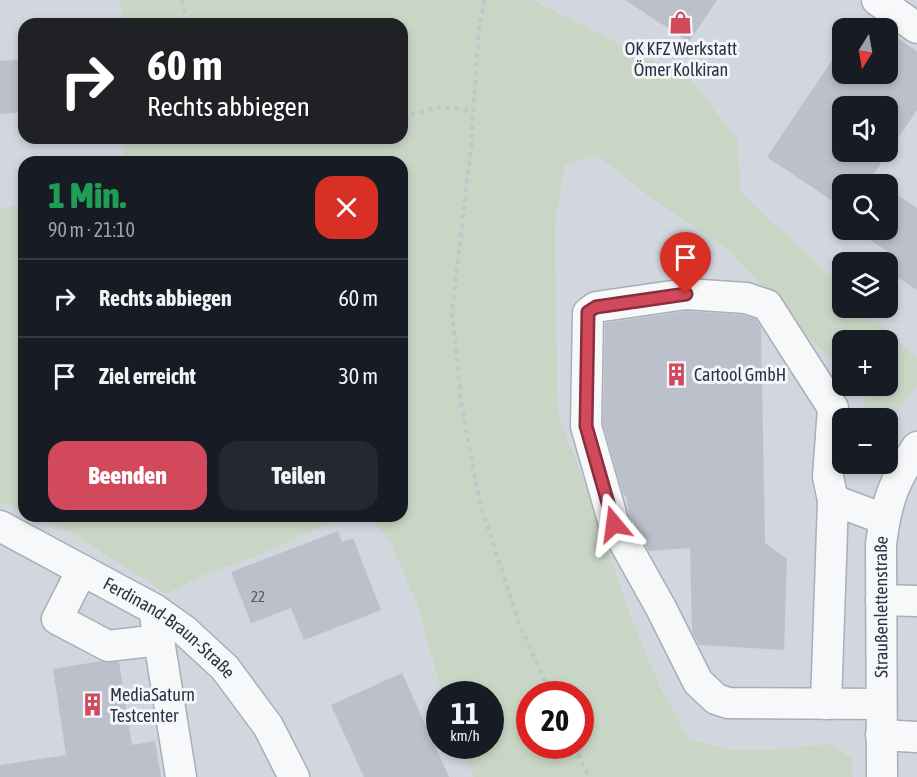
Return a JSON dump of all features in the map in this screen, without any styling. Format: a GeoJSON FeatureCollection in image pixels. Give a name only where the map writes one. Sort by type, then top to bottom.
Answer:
{"type":"FeatureCollection","features":[{"type":"Feature","properties":{"kind":"street"},"geometry":{"type":"LineString","coordinates":[[878,0],[917,28]]}},
{"type":"Feature","properties":{"kind":"street"},"geometry":{"type":"LineString","coordinates":[[826,704],[833,500],[828,477],[833,408],[767,305],[746,298],[686,294],[596,307],[588,312],[586,426],[614,524],[661,608],[698,682],[716,699],[728,703],[826,704],[881,704]]}},
{"type":"Feature","properties":{"kind":"street","name":"Straußenlettenstraße"},"geometry":{"type":"LineString","coordinates":[[882,777],[881,545],[886,508],[901,471],[917,447]]}},
{"type":"Feature","properties":{"kind":"street"},"geometry":{"type":"LineString","coordinates":[[833,500],[884,519]]}},
{"type":"Feature","properties":{"kind":"street","name":"Ferdinand-Braun-Straße"},"geometry":{"type":"LineString","coordinates":[[0,526],[154,609],[185,631],[225,668],[268,726],[294,777]]}},
{"type":"Feature","properties":{"kind":"street"},"geometry":{"type":"LineString","coordinates":[[82,570],[57,619],[108,646],[159,640]]}},
{"type":"Feature","properties":{"kind":"street"},"geometry":{"type":"LineString","coordinates":[[881,600],[917,601]]}},
{"type":"Feature","properties":{"kind":"street"},"geometry":{"type":"LineString","coordinates":[[154,609],[181,777]]}},
{"type":"Feature","properties":{"kind":"street"},"geometry":{"type":"LineString","coordinates":[[881,735],[917,737]]}},
{"type":"Feature","properties":{"kind":"path"},"geometry":{"type":"LineString","coordinates":[[182,0],[186,18]]}},
{"type":"Feature","properties":{"kind":"path"},"geometry":{"type":"LineString","coordinates":[[485,0],[479,26],[471,147],[452,312],[461,401],[479,501],[518,621],[545,681]]}},
{"type":"Feature","properties":{"kind":"path"},"geometry":{"type":"LineString","coordinates":[[408,115],[439,107],[473,111]]}},
{"type":"Feature","properties":{"kind":"path"},"geometry":{"type":"LineString","coordinates":[[580,759],[589,777]]}},
{"type":"Feature","properties":{"kind":"shaded area"},"geometry":{"type":"Polygon","coordinates":[[[0,0],[119,0],[121,18],[18,18],[18,144],[124,144],[122,156],[18,156],[18,205],[0,208],[0,0]]]}},
{"type":"Feature","properties":{"kind":"shaded area"},"geometry":{"type":"Polygon","coordinates":[[[533,0],[917,0],[917,358],[898,340],[898,330],[887,330],[875,318],[898,318],[898,252],[832,252],[832,278],[741,192],[736,139],[691,80],[533,0]]]}},
{"type":"Feature","properties":{"kind":"shaded area"},"geometry":{"type":"Polygon","coordinates":[[[596,155],[648,196],[728,250],[832,361],[832,396],[865,397],[862,408],[832,408],[832,474],[898,474],[898,411],[917,386],[917,777],[853,777],[852,759],[772,750],[730,750],[689,739],[660,686],[630,614],[590,495],[558,414],[555,224],[565,166],[596,155]]]}},
{"type":"Feature","properties":{"kind":"shaded area"},"geometry":{"type":"Polygon","coordinates":[[[0,502],[18,510],[18,522],[46,522],[73,534],[167,594],[202,576],[255,557],[334,522],[374,522],[391,544],[417,605],[438,681],[426,681],[426,759],[464,759],[474,777],[0,777],[0,502]]]}},
{"type":"Feature","properties":{"kind":"green space"},"geometry":{"type":"Polygon","coordinates":[[[119,0],[533,0],[691,80],[737,139],[741,192],[832,278],[832,318],[875,318],[887,330],[832,330],[832,362],[728,250],[648,196],[596,155],[565,166],[555,224],[558,414],[590,495],[630,614],[660,686],[689,739],[730,750],[772,750],[829,744],[852,759],[853,777],[474,777],[464,759],[504,759],[504,681],[438,681],[417,605],[391,544],[374,522],[408,522],[408,156],[122,156],[124,144],[408,144],[408,18],[121,18],[119,0]]]}},
{"type":"Feature","properties":{"kind":"green space"},"geometry":{"type":"Polygon","coordinates":[[[18,205],[18,510],[0,502],[0,208],[18,205]]]}},
{"type":"Feature","properties":{"kind":"green space"},"geometry":{"type":"Polygon","coordinates":[[[898,340],[917,358],[917,386],[898,411],[898,408],[862,408],[865,397],[898,396],[898,340]]]}},
{"type":"Feature","properties":{"kind":"green space"},"geometry":{"type":"Polygon","coordinates":[[[46,522],[334,522],[255,557],[202,576],[167,594],[73,534],[46,522]]]}},
{"type":"Feature","properties":{"kind":"building","name":"OK KFZ Werkstatt Ömer Kolkiran"},"geometry":{"type":"Polygon","coordinates":[[[625,0],[717,0],[689,42],[625,0]]]}},
{"type":"Feature","properties":{"kind":"building"},"geometry":{"type":"Polygon","coordinates":[[[898,39],[917,51],[917,110],[898,138],[898,96],[832,96],[832,162],[882,162],[874,174],[832,174],[832,201],[767,157],[832,60],[832,84],[898,84],[898,39]]]}},
{"type":"Feature","properties":{"kind":"building"},"geometry":{"type":"Polygon","coordinates":[[[18,60],[18,112],[0,114],[0,61],[18,60]]]}},
{"type":"Feature","properties":{"kind":"building"},"geometry":{"type":"Polygon","coordinates":[[[898,196],[917,208],[917,290],[898,278],[898,252],[888,252],[870,240],[898,240],[898,196]]]}},
{"type":"Feature","properties":{"kind":"building","name":"Cartool GmbH"},"geometry":{"type":"Polygon","coordinates":[[[687,311],[743,315],[756,319],[761,328],[765,543],[787,559],[784,650],[699,645],[692,632],[690,548],[649,551],[630,517],[626,496],[623,494],[603,424],[605,323],[687,311]]]}},
{"type":"Feature","properties":{"kind":"building"},"geometry":{"type":"Polygon","coordinates":[[[338,531],[342,542],[353,538],[381,610],[304,640],[291,608],[251,623],[231,572],[338,531]]]}},
{"type":"Feature","properties":{"kind":"building","name":"MediaSaturn Testcenter"},"geometry":{"type":"Polygon","coordinates":[[[101,661],[119,662],[132,745],[155,741],[161,777],[0,777],[0,765],[66,755],[53,669],[101,661]]]}},
{"type":"Feature","properties":{"kind":"building"},"geometry":{"type":"Polygon","coordinates":[[[402,673],[426,726],[426,759],[441,759],[449,777],[364,777],[331,705],[402,673]]]}},
{"type":"Feature","properties":{"kind":"place","name":"OK KFZ Werkstatt Ömer Kolkiran"},"geometry":{"type":"Point","coordinates":[681,23]}},
{"type":"Feature","properties":{"kind":"place","name":"Cartool GmbH"},"geometry":{"type":"Point","coordinates":[676,375]}},
{"type":"Feature","properties":{"kind":"place","name":"MediaSaturn Testcenter"},"geometry":{"type":"Point","coordinates":[92,705]}},
{"type":"Feature","properties":{"kind":"route"},"geometry":{"type":"LineString","coordinates":[[614,524],[586,426],[588,312],[596,307],[686,294]]}}]}
